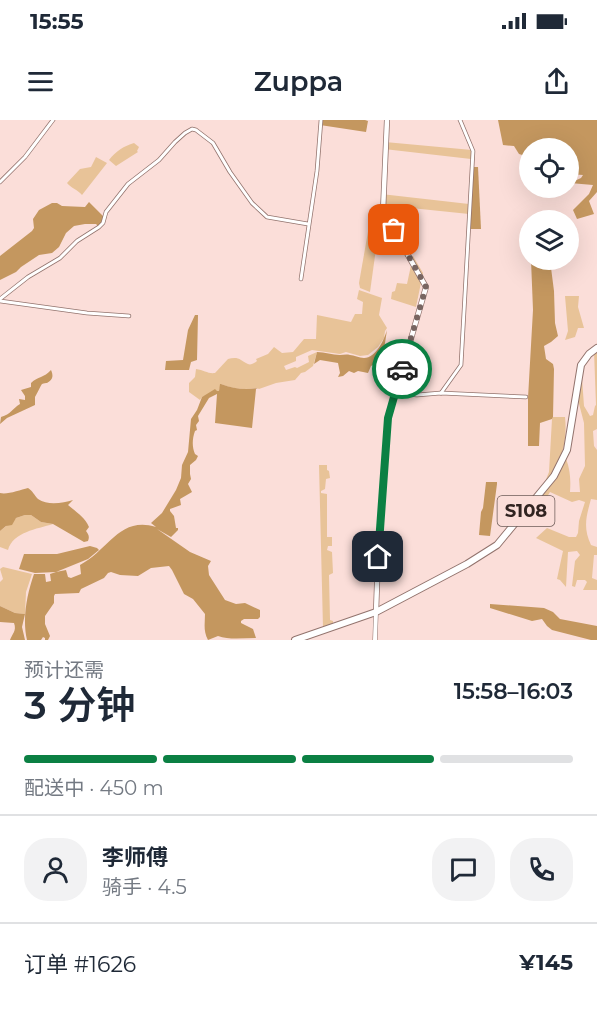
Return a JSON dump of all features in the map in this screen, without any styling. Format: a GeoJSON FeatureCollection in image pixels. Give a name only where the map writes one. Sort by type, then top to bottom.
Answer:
{"type":"FeatureCollection","features":[{"type":"Feature","properties":{"kind":"main road"},"geometry":{"type":"LineString","coordinates":[[376,612],[388,418],[426,287],[383,211],[387,120]]}},
{"type":"Feature","properties":{"kind":"main road","name":"S108"},"geometry":{"type":"LineString","coordinates":[[295,640],[376,612],[467,564],[497,545],[559,468],[567,450],[581,365],[597,348]]}},
{"type":"Feature","properties":{"kind":"street"},"geometry":{"type":"LineString","coordinates":[[0,182],[25,157],[53,120]]}},
{"type":"Feature","properties":{"kind":"street"},"geometry":{"type":"LineString","coordinates":[[301,279],[317,171],[321,120]]}},
{"type":"Feature","properties":{"kind":"street"},"geometry":{"type":"LineString","coordinates":[[441,393],[461,365],[473,151],[460,120]]}},
{"type":"Feature","properties":{"kind":"street"},"geometry":{"type":"LineString","coordinates":[[0,300],[28,277],[60,258],[77,242],[99,227],[106,212],[128,184],[159,160],[175,142],[192,129],[213,143],[252,203],[267,218],[308,224]]}},
{"type":"Feature","properties":{"kind":"street"},"geometry":{"type":"LineString","coordinates":[[0,300],[87,313],[129,316]]}},
{"type":"Feature","properties":{"kind":"street"},"geometry":{"type":"LineString","coordinates":[[382,386],[417,395],[441,393],[526,397]]}},
{"type":"Feature","properties":{"kind":"street"},"geometry":{"type":"LineString","coordinates":[[375,640],[376,612]]}},
{"type":"Feature","properties":{"kind":"shaded area"},"geometry":{"type":"Polygon","coordinates":[[[321,120],[368,121],[366,132],[320,125],[321,120]]]}},
{"type":"Feature","properties":{"kind":"shaded area"},"geometry":{"type":"Polygon","coordinates":[[[498,120],[597,120],[597,192],[589,201],[594,214],[579,218],[579,210],[573,210],[589,194],[593,185],[579,184],[579,179],[583,175],[579,175],[579,138],[519,138],[519,154],[514,146],[503,145],[498,120]]]}},
{"type":"Feature","properties":{"kind":"shaded area"},"geometry":{"type":"Polygon","coordinates":[[[385,142],[472,150],[471,159],[384,149],[385,142]]]}},
{"type":"Feature","properties":{"kind":"shaded area"},"geometry":{"type":"Polygon","coordinates":[[[134,143],[139,147],[138,152],[116,166],[109,160],[120,149],[134,143]]]}},
{"type":"Feature","properties":{"kind":"shaded area"},"geometry":{"type":"Polygon","coordinates":[[[96,157],[107,163],[82,195],[67,183],[80,169],[91,167],[96,157]]]}},
{"type":"Feature","properties":{"kind":"shaded area"},"geometry":{"type":"Polygon","coordinates":[[[472,167],[478,167],[481,229],[469,229],[472,167]]]}},
{"type":"Feature","properties":{"kind":"shaded area"},"geometry":{"type":"Polygon","coordinates":[[[381,194],[469,204],[469,214],[382,205],[381,194]]]}},
{"type":"Feature","properties":{"kind":"shaded area"},"geometry":{"type":"Polygon","coordinates":[[[89,202],[104,217],[99,227],[96,224],[74,226],[52,253],[39,255],[16,272],[0,280],[0,256],[32,231],[33,219],[39,210],[52,203],[85,207],[89,202]]]}},
{"type":"Feature","properties":{"kind":"shaded area"},"geometry":{"type":"Polygon","coordinates":[[[369,226],[379,227],[370,292],[360,288],[359,283],[369,226]]]}},
{"type":"Feature","properties":{"kind":"shaded area"},"geometry":{"type":"Polygon","coordinates":[[[413,256],[423,273],[416,307],[391,299],[397,283],[407,284],[413,256]]]}},
{"type":"Feature","properties":{"kind":"shaded area"},"geometry":{"type":"Polygon","coordinates":[[[531,270],[551,270],[558,336],[544,346],[546,359],[553,364],[554,369],[553,417],[540,423],[539,446],[528,446],[533,310],[531,270]]]}},
{"type":"Feature","properties":{"kind":"shaded area"},"geometry":{"type":"Polygon","coordinates":[[[359,290],[382,298],[379,315],[387,328],[378,347],[368,355],[312,350],[296,357],[296,361],[284,366],[286,370],[297,368],[309,362],[308,356],[317,352],[313,366],[301,373],[295,380],[259,389],[239,389],[221,384],[219,391],[202,397],[200,400],[189,392],[189,383],[195,377],[196,369],[215,373],[228,359],[233,358],[252,364],[257,361],[256,359],[268,354],[274,347],[282,353],[293,352],[304,339],[316,339],[317,315],[351,322],[355,314],[362,314],[363,302],[357,299],[359,290]]]}},
{"type":"Feature","properties":{"kind":"shaded area"},"geometry":{"type":"Polygon","coordinates":[[[565,296],[579,296],[578,307],[584,328],[578,328],[575,337],[565,340],[568,331],[565,296]]]}},
{"type":"Feature","properties":{"kind":"shaded area"},"geometry":{"type":"Polygon","coordinates":[[[195,315],[198,315],[197,360],[191,362],[189,370],[165,370],[166,361],[183,360],[188,330],[195,315]]]}},
{"type":"Feature","properties":{"kind":"shaded area"},"geometry":{"type":"Polygon","coordinates":[[[387,330],[383,356],[386,357],[385,364],[377,363],[371,366],[368,373],[349,371],[338,377],[340,373],[338,363],[320,360],[314,364],[317,352],[368,357],[379,348],[387,330]]]}},
{"type":"Feature","properties":{"kind":"shaded area"},"geometry":{"type":"Polygon","coordinates":[[[597,350],[597,429],[593,431],[594,446],[597,450],[597,500],[591,499],[586,522],[591,545],[597,547],[592,578],[597,580],[597,590],[583,590],[587,582],[585,580],[577,580],[575,587],[572,586],[575,561],[580,555],[577,551],[568,552],[566,587],[557,579],[563,551],[536,538],[547,528],[569,537],[576,537],[585,502],[579,500],[572,502],[550,492],[541,507],[533,504],[564,454],[570,473],[570,492],[580,492],[579,479],[585,466],[584,423],[577,396],[581,376],[584,406],[590,416],[593,415],[596,405],[594,351],[597,350]]]}},
{"type":"Feature","properties":{"kind":"shaded area"},"geometry":{"type":"Polygon","coordinates":[[[51,370],[52,378],[41,385],[35,397],[35,405],[7,418],[0,424],[1,417],[20,404],[19,399],[25,400],[21,390],[31,387],[31,383],[51,370]]]}},
{"type":"Feature","properties":{"kind":"shaded area"},"geometry":{"type":"Polygon","coordinates":[[[220,384],[240,389],[258,388],[256,389],[252,428],[215,423],[217,394],[209,398],[198,416],[197,430],[193,437],[193,449],[198,456],[190,465],[191,479],[188,484],[192,492],[180,499],[181,505],[170,509],[178,530],[171,537],[157,529],[190,552],[211,561],[208,566],[209,575],[225,600],[236,604],[245,603],[260,610],[258,619],[241,621],[253,629],[256,638],[218,636],[208,640],[205,630],[205,614],[193,599],[184,594],[169,566],[151,568],[138,576],[111,572],[81,589],[79,593],[55,594],[54,603],[45,616],[45,624],[50,636],[48,640],[43,637],[41,640],[27,640],[26,607],[34,574],[45,574],[46,582],[51,581],[50,574],[66,570],[68,577],[71,578],[81,574],[80,565],[123,530],[143,525],[156,527],[151,523],[162,513],[181,478],[182,465],[188,452],[191,419],[202,397],[215,389],[219,391],[220,384]]]}},
{"type":"Feature","properties":{"kind":"shaded area"},"geometry":{"type":"Polygon","coordinates":[[[553,417],[565,417],[564,446],[554,470],[543,487],[549,472],[553,417]]]}},
{"type":"Feature","properties":{"kind":"shaded area"},"geometry":{"type":"Polygon","coordinates":[[[319,465],[327,465],[330,478],[326,479],[325,489],[321,493],[327,494],[327,537],[332,537],[332,546],[328,546],[327,550],[332,552],[333,573],[329,575],[330,620],[333,624],[323,628],[319,465]]]}},
{"type":"Feature","properties":{"kind":"shaded area"},"geometry":{"type":"Polygon","coordinates":[[[486,482],[497,482],[490,536],[479,535],[486,482]]]}},
{"type":"Feature","properties":{"kind":"shaded area"},"geometry":{"type":"Polygon","coordinates":[[[28,488],[38,499],[46,503],[73,500],[68,505],[87,523],[88,541],[84,542],[53,524],[41,522],[31,515],[16,518],[12,525],[0,531],[0,493],[28,488]]]}},
{"type":"Feature","properties":{"kind":"shaded area"},"geometry":{"type":"Polygon","coordinates":[[[31,515],[41,522],[53,524],[20,535],[8,550],[0,547],[0,531],[16,518],[31,515]]]}},
{"type":"Feature","properties":{"kind":"shaded area"},"geometry":{"type":"Polygon","coordinates":[[[90,546],[99,550],[88,559],[56,572],[35,573],[19,569],[24,554],[57,554],[90,546]]]}},
{"type":"Feature","properties":{"kind":"shaded area"},"geometry":{"type":"Polygon","coordinates":[[[3,567],[32,574],[26,592],[25,614],[15,613],[0,606],[0,582],[3,579],[0,569],[3,567]]]}},
{"type":"Feature","properties":{"kind":"shaded area"},"geometry":{"type":"Polygon","coordinates":[[[490,604],[544,608],[553,612],[560,619],[597,626],[597,640],[552,630],[542,619],[532,621],[490,608],[490,604]]]}},
{"type":"Feature","properties":{"kind":"shaded area"},"geometry":{"type":"Polygon","coordinates":[[[0,606],[15,613],[25,614],[22,627],[25,640],[10,640],[15,626],[14,623],[0,622],[0,606]]]}},
{"type":"Feature","properties":{"kind":"way so far"},"geometry":{"type":"LineString","coordinates":[[394,230],[426,287],[402,369]]}},
{"type":"Feature","properties":{"kind":"route"},"geometry":{"type":"LineString","coordinates":[[378,557],[388,418],[402,369]]}}]}
